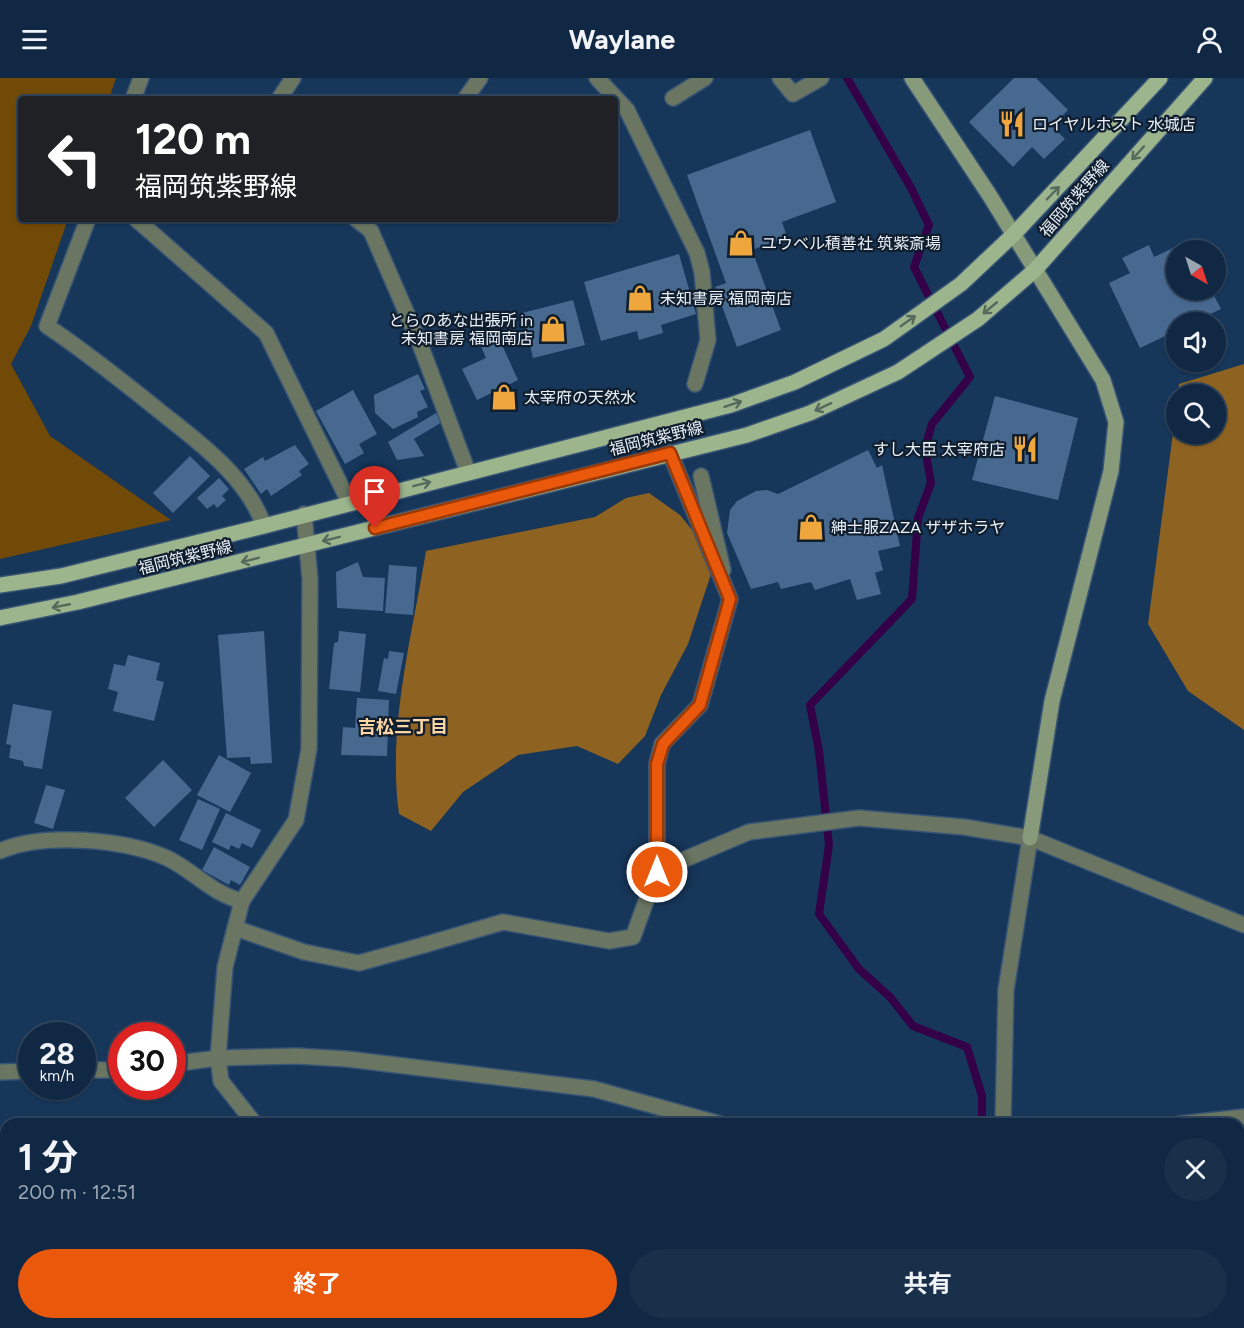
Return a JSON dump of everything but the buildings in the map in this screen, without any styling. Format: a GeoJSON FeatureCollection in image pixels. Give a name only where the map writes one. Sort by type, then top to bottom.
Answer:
{"type":"FeatureCollection","features":[{"type":"Feature","properties":{"kind":"main road","name":"福岡筑紫野線"},"geometry":{"type":"LineString","coordinates":[[0,585],[61,576],[264,526],[349,502],[731,405],[795,382],[884,339],[961,284],[1013,235],[1160,78]]}},
{"type":"Feature","properties":{"kind":"main road","name":"福岡筑紫野線"},"geometry":{"type":"LineString","coordinates":[[0,618],[78,602],[307,546],[747,435],[810,413],[898,372],[978,319],[1035,270],[1205,78]]}},
{"type":"Feature","properties":{"kind":"street"},"geometry":{"type":"LineString","coordinates":[[134,96],[141,78]]}},
{"type":"Feature","properties":{"kind":"street"},"geometry":{"type":"LineString","coordinates":[[281,96],[293,78]]}},
{"type":"Feature","properties":{"kind":"street"},"geometry":{"type":"LineString","coordinates":[[467,96],[480,78]]}},
{"type":"Feature","properties":{"kind":"street"},"geometry":{"type":"LineString","coordinates":[[597,78],[614,96]]}},
{"type":"Feature","properties":{"kind":"street"},"geometry":{"type":"LineString","coordinates":[[780,78],[793,94],[822,78]]}},
{"type":"Feature","properties":{"kind":"street"},"geometry":{"type":"LineString","coordinates":[[912,78],[1103,380],[1116,422],[1111,471],[1052,701],[1006,990],[1003,1118]]}},
{"type":"Feature","properties":{"kind":"street"},"geometry":{"type":"LineString","coordinates":[[674,99],[694,81]]}},
{"type":"Feature","properties":{"kind":"street"},"geometry":{"type":"LineString","coordinates":[[618,100],[627,110],[697,253],[702,272],[708,340],[695,384]]}},
{"type":"Feature","properties":{"kind":"street"},"geometry":{"type":"LineString","coordinates":[[87,222],[47,326],[99,361],[228,467],[259,510],[264,526]]}},
{"type":"Feature","properties":{"kind":"street"},"geometry":{"type":"LineString","coordinates":[[139,222],[266,333],[349,502]]}},
{"type":"Feature","properties":{"kind":"street"},"geometry":{"type":"LineString","coordinates":[[375,225],[468,472]]}},
{"type":"Feature","properties":{"kind":"street"},"geometry":{"type":"LineString","coordinates":[[670,453],[730,599]]}},
{"type":"Feature","properties":{"kind":"street"},"geometry":{"type":"LineString","coordinates":[[235,928],[304,952],[359,963],[503,922],[609,941],[633,937],[657,872],[657,764],[663,744],[700,705],[730,599],[701,476]]}},
{"type":"Feature","properties":{"kind":"street"},"geometry":{"type":"LineString","coordinates":[[250,1118],[221,1082],[218,1058],[225,967],[242,901],[296,820],[309,749],[310,579],[304,514]]}},
{"type":"Feature","properties":{"kind":"street"},"geometry":{"type":"LineString","coordinates":[[657,872],[749,832],[859,818],[964,827],[1030,838],[1244,925]]}},
{"type":"Feature","properties":{"kind":"street"},"geometry":{"type":"LineString","coordinates":[[0,851],[50,840],[134,846],[169,859],[223,897],[242,901]]}},
{"type":"Feature","properties":{"kind":"street"},"geometry":{"type":"LineString","coordinates":[[186,1062],[218,1058],[297,1056],[347,1059],[583,1088],[697,1118]]}},
{"type":"Feature","properties":{"kind":"street"},"geometry":{"type":"LineString","coordinates":[[0,1072],[18,1071]]}},
{"type":"Feature","properties":{"kind":"street"},"geometry":{"type":"LineString","coordinates":[[1228,1118],[1244,1116]]}},
{"type":"Feature","properties":{"kind":"shaded area"},"geometry":{"type":"Polygon","coordinates":[[[0,78],[116,78],[110,96],[18,96],[18,222],[67,222],[31,326],[11,364],[50,436],[171,520],[0,559],[0,78]]]}},
{"type":"Feature","properties":{"kind":"shaded area"},"geometry":{"type":"Polygon","coordinates":[[[1244,364],[1244,730],[1188,691],[1148,624],[1172,444],[1226,444],[1226,384],[1179,384],[1218,372],[1226,372],[1226,370],[1244,364]]]}},
{"type":"Feature","properties":{"kind":"shaded area"},"geometry":{"type":"Polygon","coordinates":[[[649,493],[680,515],[705,546],[711,574],[688,644],[661,695],[645,736],[618,764],[577,746],[518,755],[463,792],[431,831],[399,814],[396,748],[399,715],[408,649],[426,551],[595,517],[626,498],[649,493]]]}},
{"type":"Feature","properties":{"kind":"waterway"},"geometry":{"type":"LineString","coordinates":[[847,78],[911,188],[929,225],[914,267],[970,377],[932,424],[925,448],[931,483],[918,518],[912,599],[810,705],[819,751],[829,845],[819,914],[859,969],[890,997],[913,1026],[967,1047],[982,1096],[982,1118]]}},
{"type":"Feature","properties":{"kind":"place","name":"ロイヤルホスト 水城店"},"geometry":{"type":"Point","coordinates":[1012,124]}},
{"type":"Feature","properties":{"kind":"place","name":"ユウベル積善社 筑紫斎場"},"geometry":{"type":"Point","coordinates":[741,243]}},
{"type":"Feature","properties":{"kind":"place","name":"未知書房 福岡南店"},"geometry":{"type":"Point","coordinates":[640,298]}},
{"type":"Feature","properties":{"kind":"place","name":"とらのあな出張所 in 未知書房 福岡南店"},"geometry":{"type":"Point","coordinates":[553,329]}},
{"type":"Feature","properties":{"kind":"place","name":"太宰府の天然水"},"geometry":{"type":"Point","coordinates":[504,397]}},
{"type":"Feature","properties":{"kind":"place","name":"すし大臣 太宰府店"},"geometry":{"type":"Point","coordinates":[1025,449]}},
{"type":"Feature","properties":{"kind":"place","name":"紳士服ZAZA ザザホラヤ"},"geometry":{"type":"Point","coordinates":[811,527]}},
{"type":"Feature","properties":{"kind":"district","name":"吉松三丁目"},"geometry":{"type":"Point","coordinates":[403,727]}},
{"type":"Feature","properties":{"kind":"route"},"geometry":{"type":"LineString","coordinates":[[375,528],[670,453],[730,599],[700,705],[663,744],[657,764],[657,872]]}}]}
